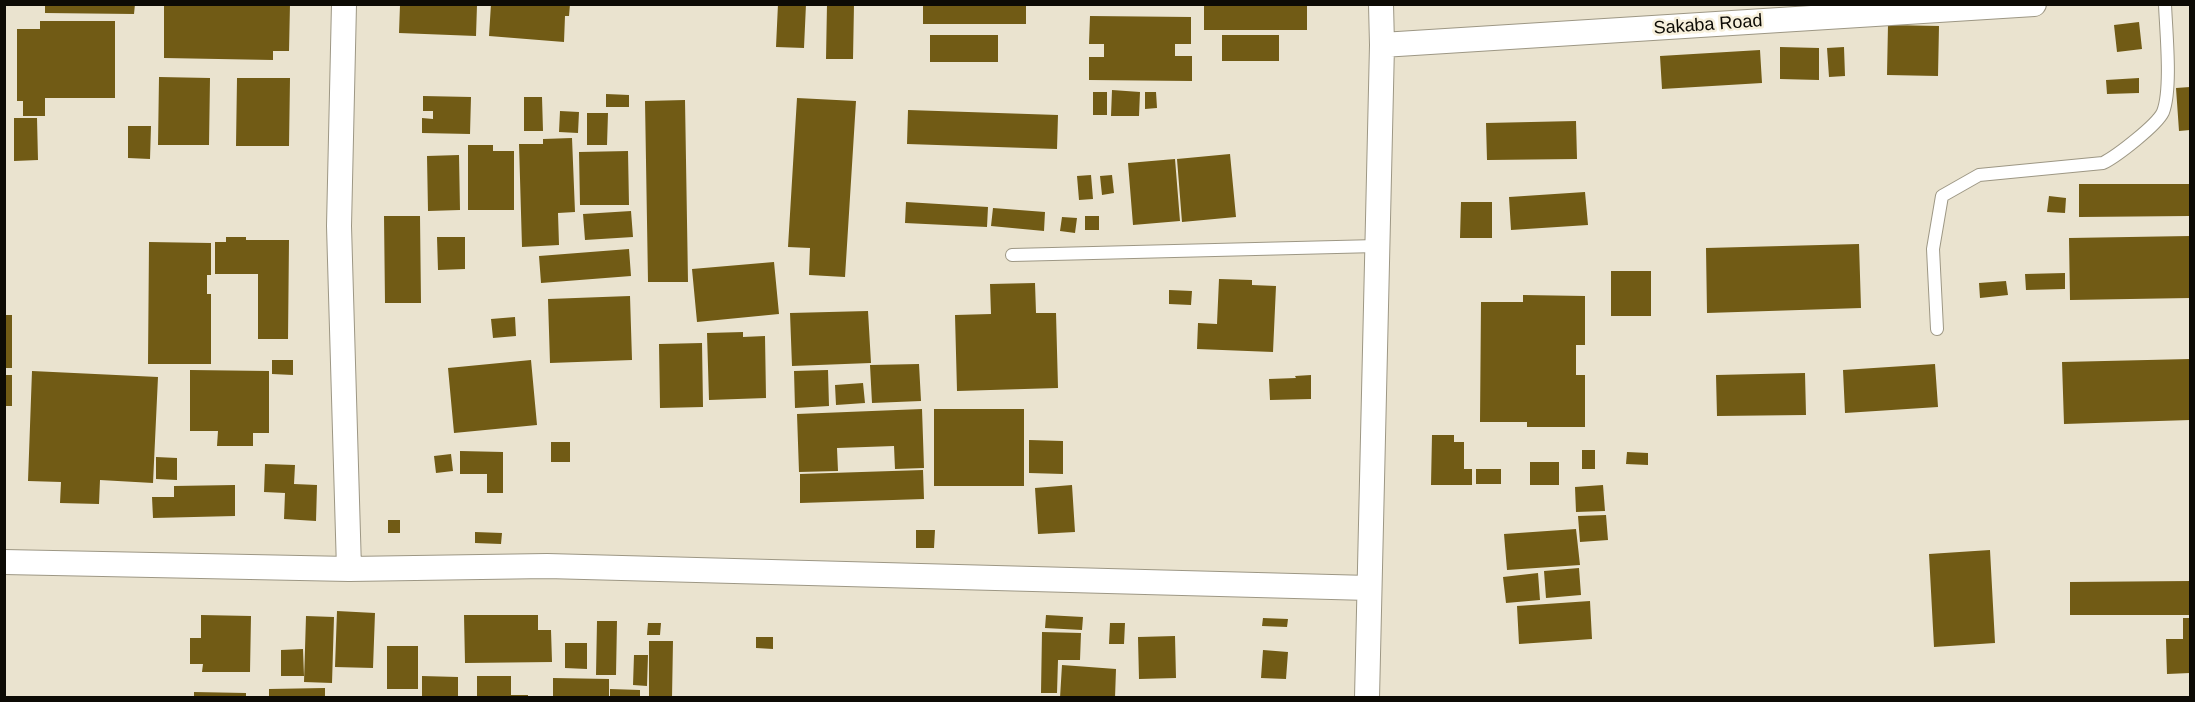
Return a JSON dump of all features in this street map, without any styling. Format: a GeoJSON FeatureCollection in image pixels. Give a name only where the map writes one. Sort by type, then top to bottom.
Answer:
{"type":"FeatureCollection","features":[{"type":"Feature","properties":{"kind":"street"},"geometry":{"type":"LineString","coordinates":[[344,4],[339,226],[349,569]]}},
{"type":"Feature","properties":{"kind":"street"},"geometry":{"type":"LineString","coordinates":[[1367,698],[1382,45],[1381,4]]}},
{"type":"Feature","properties":{"kind":"street","name":"Sakaba Road"},"geometry":{"type":"LineString","coordinates":[[1382,45],[2034,4]]}},
{"type":"Feature","properties":{"kind":"street"},"geometry":{"type":"LineString","coordinates":[[4,562],[349,569],[547,566],[1369,588]]}},
{"type":"Feature","properties":{"kind":"lane"},"geometry":{"type":"LineString","coordinates":[[1937,329],[1933,249],[1942,196],[1979,175],[2103,163],[2119,154],[2162,115],[2168,98],[2165,4]]}},
{"type":"Feature","properties":{"kind":"lane"},"geometry":{"type":"LineString","coordinates":[[1012,255],[1377,246]]}},
{"type":"Feature","properties":{"kind":"building"},"geometry":{"type":"Polygon","coordinates":[[[45,4],[135,4],[134,14],[45,13],[45,4]]]}},
{"type":"Feature","properties":{"kind":"building"},"geometry":{"type":"Polygon","coordinates":[[[164,4],[290,4],[289,51],[273,51],[273,60],[164,58],[164,4]]]}},
{"type":"Feature","properties":{"kind":"building"},"geometry":{"type":"Polygon","coordinates":[[[491,4],[570,4],[569,16],[565,16],[564,42],[489,36],[491,4]]]}},
{"type":"Feature","properties":{"kind":"building"},"geometry":{"type":"Polygon","coordinates":[[[778,4],[806,4],[804,48],[776,47],[778,4]]]}},
{"type":"Feature","properties":{"kind":"building"},"geometry":{"type":"Polygon","coordinates":[[[827,4],[854,4],[853,59],[826,59],[827,4]]]}},
{"type":"Feature","properties":{"kind":"building"},"geometry":{"type":"Polygon","coordinates":[[[923,4],[1026,4],[1026,24],[923,24],[923,4]]]}},
{"type":"Feature","properties":{"kind":"building"},"geometry":{"type":"Polygon","coordinates":[[[1218,4],[1307,6],[1307,30],[1204,30],[1204,6],[1218,6],[1218,4]]]}},
{"type":"Feature","properties":{"kind":"building"},"geometry":{"type":"Polygon","coordinates":[[[400,5],[477,5],[476,36],[399,33],[400,5]]]}},
{"type":"Feature","properties":{"kind":"building"},"geometry":{"type":"Polygon","coordinates":[[[1090,16],[1191,17],[1191,44],[1175,44],[1175,56],[1192,56],[1192,81],[1089,80],[1089,57],[1104,57],[1104,44],[1089,44],[1090,16]]]}},
{"type":"Feature","properties":{"kind":"building"},"geometry":{"type":"Polygon","coordinates":[[[40,21],[115,21],[115,98],[45,98],[45,116],[23,116],[23,101],[17,101],[17,29],[40,29],[40,21]]]}},
{"type":"Feature","properties":{"kind":"building"},"geometry":{"type":"Polygon","coordinates":[[[2139,22],[2142,49],[2117,52],[2114,25],[2139,22]]]}},
{"type":"Feature","properties":{"kind":"building"},"geometry":{"type":"Polygon","coordinates":[[[1888,25],[1939,26],[1938,76],[1887,75],[1888,25]]]}},
{"type":"Feature","properties":{"kind":"building"},"geometry":{"type":"Polygon","coordinates":[[[930,35],[998,35],[998,62],[930,62],[930,35]]]}},
{"type":"Feature","properties":{"kind":"building"},"geometry":{"type":"Polygon","coordinates":[[[1222,35],[1279,35],[1279,61],[1222,61],[1222,35]]]}},
{"type":"Feature","properties":{"kind":"building"},"geometry":{"type":"Polygon","coordinates":[[[1780,47],[1819,48],[1819,80],[1780,79],[1780,47]]]}},
{"type":"Feature","properties":{"kind":"building"},"geometry":{"type":"Polygon","coordinates":[[[1844,47],[1845,76],[1829,77],[1827,48],[1844,47]]]}},
{"type":"Feature","properties":{"kind":"building"},"geometry":{"type":"Polygon","coordinates":[[[1760,50],[1762,83],[1662,89],[1660,56],[1760,50]]]}},
{"type":"Feature","properties":{"kind":"building"},"geometry":{"type":"Polygon","coordinates":[[[159,77],[210,78],[209,145],[158,145],[159,77]]]}},
{"type":"Feature","properties":{"kind":"building"},"geometry":{"type":"Polygon","coordinates":[[[237,78],[290,78],[289,146],[236,146],[237,78]]]}},
{"type":"Feature","properties":{"kind":"building"},"geometry":{"type":"Polygon","coordinates":[[[2139,78],[2139,93],[2107,94],[2106,80],[2139,78]]]}},
{"type":"Feature","properties":{"kind":"building"},"geometry":{"type":"Polygon","coordinates":[[[2190,87],[2190,130],[2179,131],[2176,88],[2190,87]]]}},
{"type":"Feature","properties":{"kind":"building"},"geometry":{"type":"Polygon","coordinates":[[[1112,90],[1140,92],[1139,116],[1111,116],[1112,90]]]}},
{"type":"Feature","properties":{"kind":"building"},"geometry":{"type":"Polygon","coordinates":[[[1093,92],[1107,92],[1107,115],[1093,115],[1093,92]]]}},
{"type":"Feature","properties":{"kind":"building"},"geometry":{"type":"Polygon","coordinates":[[[1145,92],[1156,92],[1157,108],[1145,109],[1145,92]]]}},
{"type":"Feature","properties":{"kind":"building"},"geometry":{"type":"Polygon","coordinates":[[[606,94],[629,95],[629,107],[606,107],[606,94]]]}},
{"type":"Feature","properties":{"kind":"building"},"geometry":{"type":"Polygon","coordinates":[[[423,96],[471,97],[470,134],[422,133],[422,118],[433,119],[433,111],[423,111],[423,96]]]}},
{"type":"Feature","properties":{"kind":"building"},"geometry":{"type":"Polygon","coordinates":[[[524,97],[542,97],[543,131],[524,131],[524,97]]]}},
{"type":"Feature","properties":{"kind":"building"},"geometry":{"type":"Polygon","coordinates":[[[797,98],[856,101],[845,277],[809,275],[810,248],[788,247],[797,98]]]}},
{"type":"Feature","properties":{"kind":"building"},"geometry":{"type":"Polygon","coordinates":[[[685,100],[688,282],[648,282],[645,101],[685,100]]]}},
{"type":"Feature","properties":{"kind":"building"},"geometry":{"type":"Polygon","coordinates":[[[908,110],[1058,115],[1057,149],[907,144],[908,110]]]}},
{"type":"Feature","properties":{"kind":"building"},"geometry":{"type":"Polygon","coordinates":[[[560,111],[579,112],[578,133],[559,132],[560,111]]]}},
{"type":"Feature","properties":{"kind":"building"},"geometry":{"type":"Polygon","coordinates":[[[587,113],[608,113],[607,145],[587,145],[587,113]]]}},
{"type":"Feature","properties":{"kind":"building"},"geometry":{"type":"Polygon","coordinates":[[[14,118],[37,118],[38,160],[14,161],[14,118]]]}},
{"type":"Feature","properties":{"kind":"building"},"geometry":{"type":"Polygon","coordinates":[[[1576,121],[1577,159],[1487,160],[1486,123],[1576,121]]]}},
{"type":"Feature","properties":{"kind":"building"},"geometry":{"type":"Polygon","coordinates":[[[128,126],[151,126],[150,159],[128,158],[128,126]]]}},
{"type":"Feature","properties":{"kind":"building"},"geometry":{"type":"Polygon","coordinates":[[[572,138],[575,212],[558,213],[559,245],[522,247],[519,144],[543,144],[543,139],[572,138]]]}},
{"type":"Feature","properties":{"kind":"building"},"geometry":{"type":"Polygon","coordinates":[[[468,145],[493,145],[493,151],[514,151],[514,210],[468,210],[468,145]]]}},
{"type":"Feature","properties":{"kind":"building"},"geometry":{"type":"Polygon","coordinates":[[[628,151],[629,205],[580,205],[579,152],[628,151]]]}},
{"type":"Feature","properties":{"kind":"building"},"geometry":{"type":"Polygon","coordinates":[[[1230,154],[1236,217],[1182,222],[1177,159],[1230,154]]]}},
{"type":"Feature","properties":{"kind":"building"},"geometry":{"type":"Polygon","coordinates":[[[459,155],[460,210],[428,211],[427,156],[459,155]]]}},
{"type":"Feature","properties":{"kind":"building"},"geometry":{"type":"Polygon","coordinates":[[[1175,159],[1180,221],[1133,225],[1128,163],[1175,159]]]}},
{"type":"Feature","properties":{"kind":"building"},"geometry":{"type":"Polygon","coordinates":[[[1091,175],[1093,199],[1079,200],[1077,176],[1091,175]]]}},
{"type":"Feature","properties":{"kind":"building"},"geometry":{"type":"Polygon","coordinates":[[[1112,175],[1114,193],[1102,195],[1100,176],[1112,175]]]}},
{"type":"Feature","properties":{"kind":"building"},"geometry":{"type":"Polygon","coordinates":[[[2079,184],[2189,184],[2189,216],[2079,217],[2079,184]]]}},
{"type":"Feature","properties":{"kind":"building"},"geometry":{"type":"Polygon","coordinates":[[[1585,192],[1588,225],[1511,230],[1509,197],[1585,192]]]}},
{"type":"Feature","properties":{"kind":"building"},"geometry":{"type":"Polygon","coordinates":[[[2049,196],[2066,198],[2065,213],[2047,212],[2049,196]]]}},
{"type":"Feature","properties":{"kind":"building"},"geometry":{"type":"Polygon","coordinates":[[[906,202],[988,207],[987,227],[905,223],[906,202]]]}},
{"type":"Feature","properties":{"kind":"building"},"geometry":{"type":"Polygon","coordinates":[[[1461,202],[1492,202],[1492,238],[1460,238],[1461,202]]]}},
{"type":"Feature","properties":{"kind":"building"},"geometry":{"type":"Polygon","coordinates":[[[993,208],[1045,212],[1044,231],[991,226],[993,208]]]}},
{"type":"Feature","properties":{"kind":"building"},"geometry":{"type":"Polygon","coordinates":[[[631,211],[633,237],[585,240],[583,214],[631,211]]]}},
{"type":"Feature","properties":{"kind":"building"},"geometry":{"type":"Polygon","coordinates":[[[384,216],[420,216],[421,303],[385,303],[384,216]]]}},
{"type":"Feature","properties":{"kind":"building"},"geometry":{"type":"Polygon","coordinates":[[[1085,216],[1099,216],[1099,230],[1085,230],[1085,216]]]}},
{"type":"Feature","properties":{"kind":"building"},"geometry":{"type":"Polygon","coordinates":[[[1062,217],[1077,218],[1075,233],[1060,231],[1062,217]]]}},
{"type":"Feature","properties":{"kind":"building"},"geometry":{"type":"Polygon","coordinates":[[[2190,236],[2190,298],[2070,300],[2069,238],[2190,236]]]}},
{"type":"Feature","properties":{"kind":"building"},"geometry":{"type":"Polygon","coordinates":[[[226,237],[246,237],[246,240],[289,240],[288,339],[258,339],[258,274],[215,274],[215,242],[226,242],[226,237]]]}},
{"type":"Feature","properties":{"kind":"building"},"geometry":{"type":"Polygon","coordinates":[[[437,237],[465,237],[465,269],[438,270],[437,237]]]}},
{"type":"Feature","properties":{"kind":"building"},"geometry":{"type":"Polygon","coordinates":[[[149,242],[211,243],[211,275],[207,275],[207,294],[211,294],[211,364],[148,364],[149,242]]]}},
{"type":"Feature","properties":{"kind":"building"},"geometry":{"type":"Polygon","coordinates":[[[1859,244],[1861,308],[1707,313],[1706,248],[1859,244]]]}},
{"type":"Feature","properties":{"kind":"building"},"geometry":{"type":"Polygon","coordinates":[[[629,249],[631,276],[541,283],[539,256],[629,249]]]}},
{"type":"Feature","properties":{"kind":"building"},"geometry":{"type":"Polygon","coordinates":[[[774,262],[779,314],[697,322],[692,269],[774,262]]]}},
{"type":"Feature","properties":{"kind":"building"},"geometry":{"type":"Polygon","coordinates":[[[1611,271],[1651,271],[1651,316],[1611,316],[1611,271]]]}},
{"type":"Feature","properties":{"kind":"building"},"geometry":{"type":"Polygon","coordinates":[[[2065,273],[2065,289],[2026,290],[2025,274],[2065,273]]]}},
{"type":"Feature","properties":{"kind":"building"},"geometry":{"type":"Polygon","coordinates":[[[1219,279],[1252,280],[1252,285],[1276,286],[1273,352],[1197,349],[1198,323],[1217,324],[1219,279]]]}},
{"type":"Feature","properties":{"kind":"building"},"geometry":{"type":"Polygon","coordinates":[[[2006,281],[2008,295],[1980,298],[1979,283],[2006,281]]]}},
{"type":"Feature","properties":{"kind":"building"},"geometry":{"type":"Polygon","coordinates":[[[1035,283],[1036,313],[1056,313],[1058,388],[957,391],[955,315],[991,314],[990,284],[1035,283]]]}},
{"type":"Feature","properties":{"kind":"building"},"geometry":{"type":"Polygon","coordinates":[[[1169,290],[1192,291],[1191,305],[1169,304],[1169,290]]]}},
{"type":"Feature","properties":{"kind":"building"},"geometry":{"type":"Polygon","coordinates":[[[1523,295],[1585,296],[1585,345],[1576,345],[1576,375],[1585,375],[1585,427],[1527,427],[1527,422],[1480,422],[1481,302],[1523,302],[1523,295]]]}},
{"type":"Feature","properties":{"kind":"building"},"geometry":{"type":"Polygon","coordinates":[[[630,296],[632,360],[550,363],[548,299],[630,296]]]}},
{"type":"Feature","properties":{"kind":"building"},"geometry":{"type":"Polygon","coordinates":[[[868,311],[871,363],[792,366],[790,313],[868,311]]]}},
{"type":"Feature","properties":{"kind":"building"},"geometry":{"type":"Polygon","coordinates":[[[4,315],[12,315],[12,368],[4,368],[4,315]]]}},
{"type":"Feature","properties":{"kind":"building"},"geometry":{"type":"Polygon","coordinates":[[[515,317],[516,336],[493,338],[491,319],[515,317]]]}},
{"type":"Feature","properties":{"kind":"building"},"geometry":{"type":"Polygon","coordinates":[[[743,332],[743,337],[765,336],[766,398],[709,400],[707,333],[743,332]]]}},
{"type":"Feature","properties":{"kind":"building"},"geometry":{"type":"Polygon","coordinates":[[[702,343],[703,407],[660,408],[659,344],[702,343]]]}},
{"type":"Feature","properties":{"kind":"building"},"geometry":{"type":"Polygon","coordinates":[[[2190,359],[2190,420],[2064,424],[2062,362],[2190,359]]]}},
{"type":"Feature","properties":{"kind":"building"},"geometry":{"type":"Polygon","coordinates":[[[272,360],[293,360],[293,375],[272,374],[272,360]]]}},
{"type":"Feature","properties":{"kind":"building"},"geometry":{"type":"Polygon","coordinates":[[[531,360],[537,425],[454,433],[448,368],[531,360]]]}},
{"type":"Feature","properties":{"kind":"building"},"geometry":{"type":"Polygon","coordinates":[[[919,364],[921,401],[872,403],[870,365],[919,364]]]}},
{"type":"Feature","properties":{"kind":"building"},"geometry":{"type":"Polygon","coordinates":[[[1935,364],[1938,407],[1845,413],[1843,370],[1935,364]]]}},
{"type":"Feature","properties":{"kind":"building"},"geometry":{"type":"Polygon","coordinates":[[[190,370],[269,371],[269,433],[253,433],[253,446],[217,446],[218,431],[190,431],[190,370]]]}},
{"type":"Feature","properties":{"kind":"building"},"geometry":{"type":"Polygon","coordinates":[[[828,370],[829,406],[795,408],[794,371],[828,370]]]}},
{"type":"Feature","properties":{"kind":"building"},"geometry":{"type":"Polygon","coordinates":[[[32,371],[158,377],[153,483],[100,480],[99,504],[60,503],[61,482],[28,481],[32,371]]]}},
{"type":"Feature","properties":{"kind":"building"},"geometry":{"type":"Polygon","coordinates":[[[1805,373],[1806,415],[1717,416],[1716,375],[1805,373]]]}},
{"type":"Feature","properties":{"kind":"building"},"geometry":{"type":"Polygon","coordinates":[[[4,375],[12,375],[12,406],[4,406],[4,375]]]}},
{"type":"Feature","properties":{"kind":"building"},"geometry":{"type":"Polygon","coordinates":[[[1311,375],[1311,399],[1270,400],[1269,379],[1311,375]]]}},
{"type":"Feature","properties":{"kind":"building"},"geometry":{"type":"Polygon","coordinates":[[[863,383],[865,403],[836,405],[835,385],[863,383]]]}},
{"type":"Feature","properties":{"kind":"building"},"geometry":{"type":"Polygon","coordinates":[[[922,409],[924,468],[895,469],[894,446],[837,448],[838,471],[799,472],[797,414],[922,409]]]}},
{"type":"Feature","properties":{"kind":"building"},"geometry":{"type":"Polygon","coordinates":[[[934,409],[1024,409],[1024,486],[934,486],[934,409]]]}},
{"type":"Feature","properties":{"kind":"building"},"geometry":{"type":"Polygon","coordinates":[[[1432,435],[1454,435],[1454,442],[1464,442],[1464,469],[1472,469],[1472,485],[1431,485],[1432,435]]]}},
{"type":"Feature","properties":{"kind":"building"},"geometry":{"type":"Polygon","coordinates":[[[1029,440],[1063,441],[1063,474],[1029,473],[1029,440]]]}},
{"type":"Feature","properties":{"kind":"building"},"geometry":{"type":"Polygon","coordinates":[[[551,442],[570,442],[570,462],[551,462],[551,442]]]}},
{"type":"Feature","properties":{"kind":"building"},"geometry":{"type":"Polygon","coordinates":[[[1582,450],[1595,450],[1595,469],[1582,469],[1582,450]]]}},
{"type":"Feature","properties":{"kind":"building"},"geometry":{"type":"Polygon","coordinates":[[[460,451],[503,452],[503,493],[487,493],[487,474],[460,474],[460,451]]]}},
{"type":"Feature","properties":{"kind":"building"},"geometry":{"type":"Polygon","coordinates":[[[1627,452],[1648,453],[1648,465],[1626,464],[1627,452]]]}},
{"type":"Feature","properties":{"kind":"building"},"geometry":{"type":"Polygon","coordinates":[[[451,454],[453,471],[436,473],[434,456],[451,454]]]}},
{"type":"Feature","properties":{"kind":"building"},"geometry":{"type":"Polygon","coordinates":[[[156,457],[177,458],[177,480],[156,479],[156,457]]]}},
{"type":"Feature","properties":{"kind":"building"},"geometry":{"type":"Polygon","coordinates":[[[1530,462],[1559,462],[1559,485],[1530,485],[1530,462]]]}},
{"type":"Feature","properties":{"kind":"building"},"geometry":{"type":"Polygon","coordinates":[[[265,464],[295,465],[294,484],[317,485],[316,521],[284,519],[285,493],[264,492],[265,464]]]}},
{"type":"Feature","properties":{"kind":"building"},"geometry":{"type":"Polygon","coordinates":[[[1476,469],[1501,469],[1501,484],[1476,484],[1476,469]]]}},
{"type":"Feature","properties":{"kind":"building"},"geometry":{"type":"Polygon","coordinates":[[[923,470],[924,499],[800,503],[800,474],[923,470]]]}},
{"type":"Feature","properties":{"kind":"building"},"geometry":{"type":"Polygon","coordinates":[[[235,485],[235,516],[153,518],[152,497],[174,497],[174,486],[235,485]]]}},
{"type":"Feature","properties":{"kind":"building"},"geometry":{"type":"Polygon","coordinates":[[[1072,485],[1075,532],[1038,534],[1035,488],[1072,485]]]}},
{"type":"Feature","properties":{"kind":"building"},"geometry":{"type":"Polygon","coordinates":[[[1603,485],[1605,511],[1576,512],[1575,487],[1603,485]]]}},
{"type":"Feature","properties":{"kind":"building"},"geometry":{"type":"Polygon","coordinates":[[[1606,515],[1608,540],[1580,542],[1578,516],[1606,515]]]}},
{"type":"Feature","properties":{"kind":"building"},"geometry":{"type":"Polygon","coordinates":[[[388,520],[400,520],[400,533],[388,533],[388,520]]]}},
{"type":"Feature","properties":{"kind":"building"},"geometry":{"type":"Polygon","coordinates":[[[1576,529],[1580,565],[1507,570],[1504,534],[1576,529]]]}},
{"type":"Feature","properties":{"kind":"building"},"geometry":{"type":"Polygon","coordinates":[[[916,530],[935,530],[934,548],[916,548],[916,530]]]}},
{"type":"Feature","properties":{"kind":"building"},"geometry":{"type":"Polygon","coordinates":[[[475,532],[502,533],[501,544],[475,543],[475,532]]]}},
{"type":"Feature","properties":{"kind":"building"},"geometry":{"type":"Polygon","coordinates":[[[1990,550],[1995,643],[1934,647],[1929,554],[1990,550]]]}},
{"type":"Feature","properties":{"kind":"building"},"geometry":{"type":"Polygon","coordinates":[[[1579,568],[1581,595],[1546,598],[1544,571],[1579,568]]]}},
{"type":"Feature","properties":{"kind":"building"},"geometry":{"type":"Polygon","coordinates":[[[1538,573],[1540,600],[1506,603],[1503,577],[1538,573]]]}},
{"type":"Feature","properties":{"kind":"building"},"geometry":{"type":"Polygon","coordinates":[[[2190,581],[2190,615],[2070,615],[2070,582],[2190,581]]]}},
{"type":"Feature","properties":{"kind":"building"},"geometry":{"type":"Polygon","coordinates":[[[1590,601],[1592,639],[1519,644],[1517,606],[1590,601]]]}},
{"type":"Feature","properties":{"kind":"building"},"geometry":{"type":"Polygon","coordinates":[[[337,611],[375,613],[373,668],[335,667],[337,611]]]}},
{"type":"Feature","properties":{"kind":"building"},"geometry":{"type":"Polygon","coordinates":[[[201,615],[251,616],[250,672],[202,672],[203,664],[190,664],[190,638],[201,638],[201,615]]]}},
{"type":"Feature","properties":{"kind":"building"},"geometry":{"type":"Polygon","coordinates":[[[464,615],[538,615],[538,630],[551,630],[552,662],[465,663],[464,615]]]}},
{"type":"Feature","properties":{"kind":"building"},"geometry":{"type":"Polygon","coordinates":[[[1046,615],[1083,617],[1082,630],[1045,628],[1046,615]]]}},
{"type":"Feature","properties":{"kind":"building"},"geometry":{"type":"Polygon","coordinates":[[[306,616],[334,617],[332,683],[304,682],[306,616]]]}},
{"type":"Feature","properties":{"kind":"building"},"geometry":{"type":"Polygon","coordinates":[[[1263,618],[1288,619],[1287,627],[1262,626],[1263,618]]]}},
{"type":"Feature","properties":{"kind":"building"},"geometry":{"type":"Polygon","coordinates":[[[2183,618],[2190,618],[2190,673],[2167,674],[2166,639],[2183,639],[2183,618]]]}},
{"type":"Feature","properties":{"kind":"building"},"geometry":{"type":"Polygon","coordinates":[[[597,621],[617,621],[616,675],[596,675],[597,621]]]}},
{"type":"Feature","properties":{"kind":"building"},"geometry":{"type":"Polygon","coordinates":[[[648,623],[661,623],[660,635],[647,635],[648,623]]]}},
{"type":"Feature","properties":{"kind":"building"},"geometry":{"type":"Polygon","coordinates":[[[1110,623],[1125,623],[1124,644],[1109,644],[1110,623]]]}},
{"type":"Feature","properties":{"kind":"building"},"geometry":{"type":"Polygon","coordinates":[[[1042,632],[1081,633],[1080,660],[1058,660],[1057,693],[1041,693],[1042,632]]]}},
{"type":"Feature","properties":{"kind":"building"},"geometry":{"type":"Polygon","coordinates":[[[1175,636],[1176,678],[1139,679],[1138,637],[1175,636]]]}},
{"type":"Feature","properties":{"kind":"building"},"geometry":{"type":"Polygon","coordinates":[[[756,637],[773,637],[773,649],[756,648],[756,637]]]}},
{"type":"Feature","properties":{"kind":"building"},"geometry":{"type":"Polygon","coordinates":[[[649,641],[673,641],[672,698],[649,698],[649,641]]]}},
{"type":"Feature","properties":{"kind":"building"},"geometry":{"type":"Polygon","coordinates":[[[565,643],[587,643],[587,669],[565,668],[565,643]]]}},
{"type":"Feature","properties":{"kind":"building"},"geometry":{"type":"Polygon","coordinates":[[[387,646],[418,646],[418,689],[387,689],[387,646]]]}},
{"type":"Feature","properties":{"kind":"building"},"geometry":{"type":"Polygon","coordinates":[[[303,649],[304,676],[281,676],[281,650],[303,649]]]}},
{"type":"Feature","properties":{"kind":"building"},"geometry":{"type":"Polygon","coordinates":[[[1263,650],[1288,652],[1286,679],[1261,678],[1263,650]]]}},
{"type":"Feature","properties":{"kind":"building"},"geometry":{"type":"Polygon","coordinates":[[[634,655],[648,655],[647,686],[633,685],[634,655]]]}},
{"type":"Feature","properties":{"kind":"building"},"geometry":{"type":"Polygon","coordinates":[[[1062,665],[1116,669],[1115,698],[1060,698],[1062,665]]]}},
{"type":"Feature","properties":{"kind":"building"},"geometry":{"type":"Polygon","coordinates":[[[422,676],[458,677],[458,698],[422,698],[422,676]]]}},
{"type":"Feature","properties":{"kind":"building"},"geometry":{"type":"Polygon","coordinates":[[[477,676],[511,676],[511,695],[528,695],[528,698],[477,698],[477,676]]]}},
{"type":"Feature","properties":{"kind":"building"},"geometry":{"type":"Polygon","coordinates":[[[553,678],[609,679],[609,698],[553,698],[553,678]]]}},
{"type":"Feature","properties":{"kind":"building"},"geometry":{"type":"Polygon","coordinates":[[[325,688],[325,698],[269,698],[269,689],[325,688]]]}},
{"type":"Feature","properties":{"kind":"building"},"geometry":{"type":"Polygon","coordinates":[[[610,689],[640,690],[640,698],[610,698],[610,689]]]}},
{"type":"Feature","properties":{"kind":"building"},"geometry":{"type":"Polygon","coordinates":[[[194,692],[246,693],[246,698],[194,698],[194,692]]]}}]}
